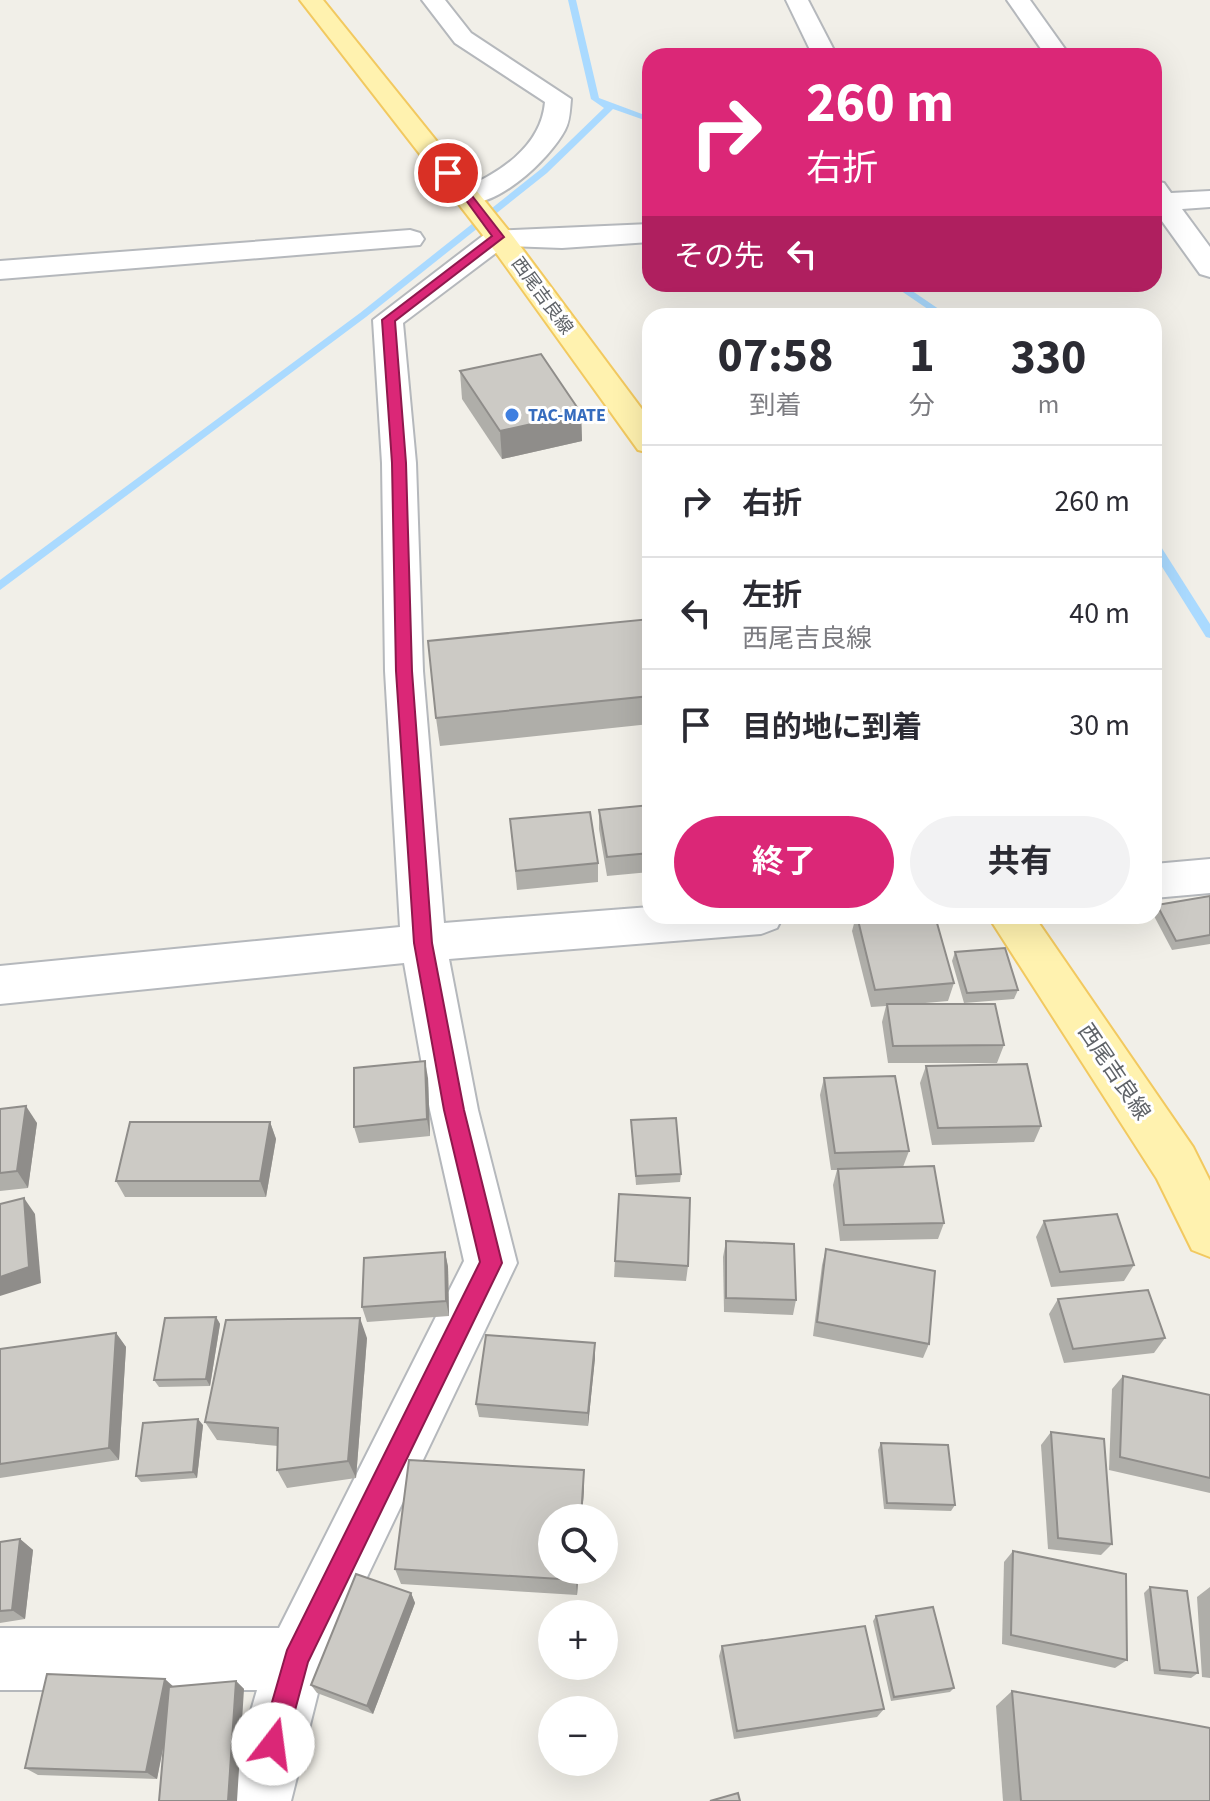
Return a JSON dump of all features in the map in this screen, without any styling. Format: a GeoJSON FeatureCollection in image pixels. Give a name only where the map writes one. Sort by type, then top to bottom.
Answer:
{"type":"FeatureCollection","features":[{"type":"Feature","properties":{"kind":"main road","name":"西尾吉良線"},"geometry":{"type":"LineString","coordinates":[[311,0],[480,213],[642,432]]}},
{"type":"Feature","properties":{"kind":"main road","name":"西尾吉良線"},"geometry":{"type":"LineString","coordinates":[[1015,924],[1175,1163],[1210,1233]]}},
{"type":"Feature","properties":{"kind":"street"},"geometry":{"type":"LineString","coordinates":[[258,1801],[296,1659],[491,1263],[454,1110],[423,943],[404,671],[399,463],[388,320],[480,213],[498,185],[527,160],[554,128],[558,99],[463,38],[433,0]]}},
{"type":"Feature","properties":{"kind":"street"},"geometry":{"type":"LineString","coordinates":[[797,0],[821,48]]}},
{"type":"Feature","properties":{"kind":"street"},"geometry":{"type":"LineString","coordinates":[[1018,0],[1052,48]]}},
{"type":"Feature","properties":{"kind":"street"},"geometry":{"type":"LineString","coordinates":[[1162,198],[1210,199]]}},
{"type":"Feature","properties":{"kind":"street"},"geometry":{"type":"LineString","coordinates":[[1162,205],[1210,268]]}},
{"type":"Feature","properties":{"kind":"street"},"geometry":{"type":"LineString","coordinates":[[480,213],[562,239],[642,234]]}},
{"type":"Feature","properties":{"kind":"street"},"geometry":{"type":"LineString","coordinates":[[0,270],[410,239]]}},
{"type":"Feature","properties":{"kind":"street"},"geometry":{"type":"LineString","coordinates":[[1162,880],[1210,876]]}},
{"type":"Feature","properties":{"kind":"street"},"geometry":{"type":"LineString","coordinates":[[0,985],[423,943],[661,924]]}},
{"type":"Feature","properties":{"kind":"street"},"geometry":{"type":"LineString","coordinates":[[0,1659],[296,1659]]}},
{"type":"Feature","properties":{"kind":"building"},"geometry":{"type":"Polygon","coordinates":[[[541,354],[581,413],[500,431],[460,371],[541,354]]]}},
{"type":"Feature","properties":{"kind":"building"},"geometry":{"type":"Polygon","coordinates":[[[642,620],[642,697],[436,718],[428,641],[642,620]]]}},
{"type":"Feature","properties":{"kind":"building"},"geometry":{"type":"Polygon","coordinates":[[[642,806],[642,854],[607,857],[599,810],[642,806]]]}},
{"type":"Feature","properties":{"kind":"building"},"geometry":{"type":"Polygon","coordinates":[[[590,812],[598,863],[516,871],[510,819],[590,812]]]}},
{"type":"Feature","properties":{"kind":"building"},"geometry":{"type":"Polygon","coordinates":[[[1210,896],[1210,935],[1176,941],[1162,914],[1162,904],[1210,896]]]}},
{"type":"Feature","properties":{"kind":"building"},"geometry":{"type":"Polygon","coordinates":[[[859,924],[937,924],[954,983],[875,990],[859,924]]]}},
{"type":"Feature","properties":{"kind":"building"},"geometry":{"type":"Polygon","coordinates":[[[1005,948],[1018,990],[967,993],[955,952],[1005,948]]]}},
{"type":"Feature","properties":{"kind":"building"},"geometry":{"type":"Polygon","coordinates":[[[887,1004],[995,1004],[1004,1045],[893,1046],[887,1004]]]}},
{"type":"Feature","properties":{"kind":"building"},"geometry":{"type":"Polygon","coordinates":[[[425,1061],[427,1119],[354,1127],[354,1068],[425,1061]]]}},
{"type":"Feature","properties":{"kind":"building"},"geometry":{"type":"Polygon","coordinates":[[[1027,1064],[1041,1126],[938,1128],[926,1066],[1027,1064]]]}},
{"type":"Feature","properties":{"kind":"building"},"geometry":{"type":"Polygon","coordinates":[[[895,1076],[909,1151],[835,1153],[824,1078],[895,1076]]]}},
{"type":"Feature","properties":{"kind":"building"},"geometry":{"type":"Polygon","coordinates":[[[26,1106],[17,1171],[0,1173],[0,1109],[26,1106]]]}},
{"type":"Feature","properties":{"kind":"building"},"geometry":{"type":"Polygon","coordinates":[[[676,1118],[681,1174],[636,1176],[631,1120],[676,1118]]]}},
{"type":"Feature","properties":{"kind":"building"},"geometry":{"type":"Polygon","coordinates":[[[130,1122],[270,1122],[260,1181],[116,1181],[130,1122]]]}},
{"type":"Feature","properties":{"kind":"building"},"geometry":{"type":"Polygon","coordinates":[[[934,1166],[944,1223],[844,1225],[838,1169],[934,1166]]]}},
{"type":"Feature","properties":{"kind":"building"},"geometry":{"type":"Polygon","coordinates":[[[619,1194],[690,1198],[688,1266],[615,1261],[619,1194]]]}},
{"type":"Feature","properties":{"kind":"building"},"geometry":{"type":"Polygon","coordinates":[[[24,1198],[29,1267],[0,1277],[0,1204],[24,1198]]]}},
{"type":"Feature","properties":{"kind":"building"},"geometry":{"type":"Polygon","coordinates":[[[1117,1214],[1134,1265],[1060,1272],[1044,1221],[1117,1214]]]}},
{"type":"Feature","properties":{"kind":"building"},"geometry":{"type":"Polygon","coordinates":[[[726,1241],[794,1244],[796,1300],[726,1298],[726,1241]]]}},
{"type":"Feature","properties":{"kind":"building"},"geometry":{"type":"Polygon","coordinates":[[[826,1249],[935,1271],[929,1344],[817,1322],[826,1249]]]}},
{"type":"Feature","properties":{"kind":"building"},"geometry":{"type":"Polygon","coordinates":[[[445,1252],[446,1301],[362,1307],[364,1258],[445,1252]]]}},
{"type":"Feature","properties":{"kind":"building"},"geometry":{"type":"Polygon","coordinates":[[[1148,1290],[1165,1338],[1073,1349],[1058,1299],[1148,1290]]]}},
{"type":"Feature","properties":{"kind":"building"},"geometry":{"type":"Polygon","coordinates":[[[216,1317],[206,1379],[154,1380],[165,1318],[216,1317]]]}},
{"type":"Feature","properties":{"kind":"building"},"geometry":{"type":"Polygon","coordinates":[[[360,1318],[348,1461],[277,1470],[278,1428],[205,1422],[226,1320],[360,1318]]]}},
{"type":"Feature","properties":{"kind":"building"},"geometry":{"type":"Polygon","coordinates":[[[116,1333],[109,1448],[0,1464],[0,1349],[116,1333]]]}},
{"type":"Feature","properties":{"kind":"building"},"geometry":{"type":"Polygon","coordinates":[[[486,1335],[595,1343],[588,1413],[476,1404],[486,1335]]]}},
{"type":"Feature","properties":{"kind":"building"},"geometry":{"type":"Polygon","coordinates":[[[1123,1376],[1210,1395],[1210,1478],[1120,1457],[1123,1376]]]}},
{"type":"Feature","properties":{"kind":"building"},"geometry":{"type":"Polygon","coordinates":[[[198,1419],[193,1472],[136,1476],[143,1423],[198,1419]]]}},
{"type":"Feature","properties":{"kind":"building"},"geometry":{"type":"Polygon","coordinates":[[[1051,1432],[1104,1439],[1112,1544],[1058,1538],[1051,1432]]]}},
{"type":"Feature","properties":{"kind":"building"},"geometry":{"type":"Polygon","coordinates":[[[881,1443],[948,1445],[955,1505],[887,1503],[881,1443]]]}},
{"type":"Feature","properties":{"kind":"building"},"geometry":{"type":"Polygon","coordinates":[[[409,1460],[584,1470],[582,1504],[538,1504],[538,1578],[395,1569],[409,1460]]]}},
{"type":"Feature","properties":{"kind":"building"},"geometry":{"type":"Polygon","coordinates":[[[20,1539],[12,1610],[0,1611],[0,1542],[20,1539]]]}},
{"type":"Feature","properties":{"kind":"building"},"geometry":{"type":"Polygon","coordinates":[[[1013,1551],[1126,1574],[1127,1660],[1011,1635],[1013,1551]]]}},
{"type":"Feature","properties":{"kind":"building"},"geometry":{"type":"Polygon","coordinates":[[[356,1574],[411,1593],[367,1706],[311,1685],[356,1574]]]}},
{"type":"Feature","properties":{"kind":"building"},"geometry":{"type":"Polygon","coordinates":[[[1150,1587],[1187,1591],[1198,1673],[1160,1670],[1150,1587]]]}},
{"type":"Feature","properties":{"kind":"building"},"geometry":{"type":"Polygon","coordinates":[[[933,1607],[954,1688],[894,1697],[876,1616],[933,1607]]]}},
{"type":"Feature","properties":{"kind":"building"},"geometry":{"type":"Polygon","coordinates":[[[865,1626],[884,1709],[737,1731],[722,1646],[865,1626]]]}},
{"type":"Feature","properties":{"kind":"building"},"geometry":{"type":"Polygon","coordinates":[[[47,1674],[165,1679],[146,1772],[25,1768],[47,1674]]]}},
{"type":"Feature","properties":{"kind":"building"},"geometry":{"type":"Polygon","coordinates":[[[236,1681],[228,1801],[159,1801],[169,1687],[236,1681]]]}},
{"type":"Feature","properties":{"kind":"building"},"geometry":{"type":"Polygon","coordinates":[[[1012,1691],[1210,1728],[1210,1801],[1021,1801],[1012,1691]]]}},
{"type":"Feature","properties":{"kind":"building"},"geometry":{"type":"Polygon","coordinates":[[[738,1793],[740,1801],[710,1801],[738,1793]]]}},
{"type":"Feature","properties":{"kind":"waterway"},"geometry":{"type":"LineString","coordinates":[[0,586],[363,315],[544,171],[609,108],[595,99],[572,0]]}},
{"type":"Feature","properties":{"kind":"waterway"},"geometry":{"type":"LineString","coordinates":[[603,102],[642,117]]}},
{"type":"Feature","properties":{"kind":"waterway"},"geometry":{"type":"LineString","coordinates":[[908,292],[932,308]]}},
{"type":"Feature","properties":{"kind":"waterway"},"geometry":{"type":"LineString","coordinates":[[1162,558],[1210,634]]}},
{"type":"Feature","properties":{"kind":"place","name":"TAC-MATE"},"geometry":{"type":"Point","coordinates":[512,415]}},
{"type":"Feature","properties":{"kind":"route"},"geometry":{"type":"LineString","coordinates":[[273,1744],[296,1659],[491,1263],[454,1110],[423,943],[404,671],[399,463],[388,320],[499,237],[448,173]]}}]}
